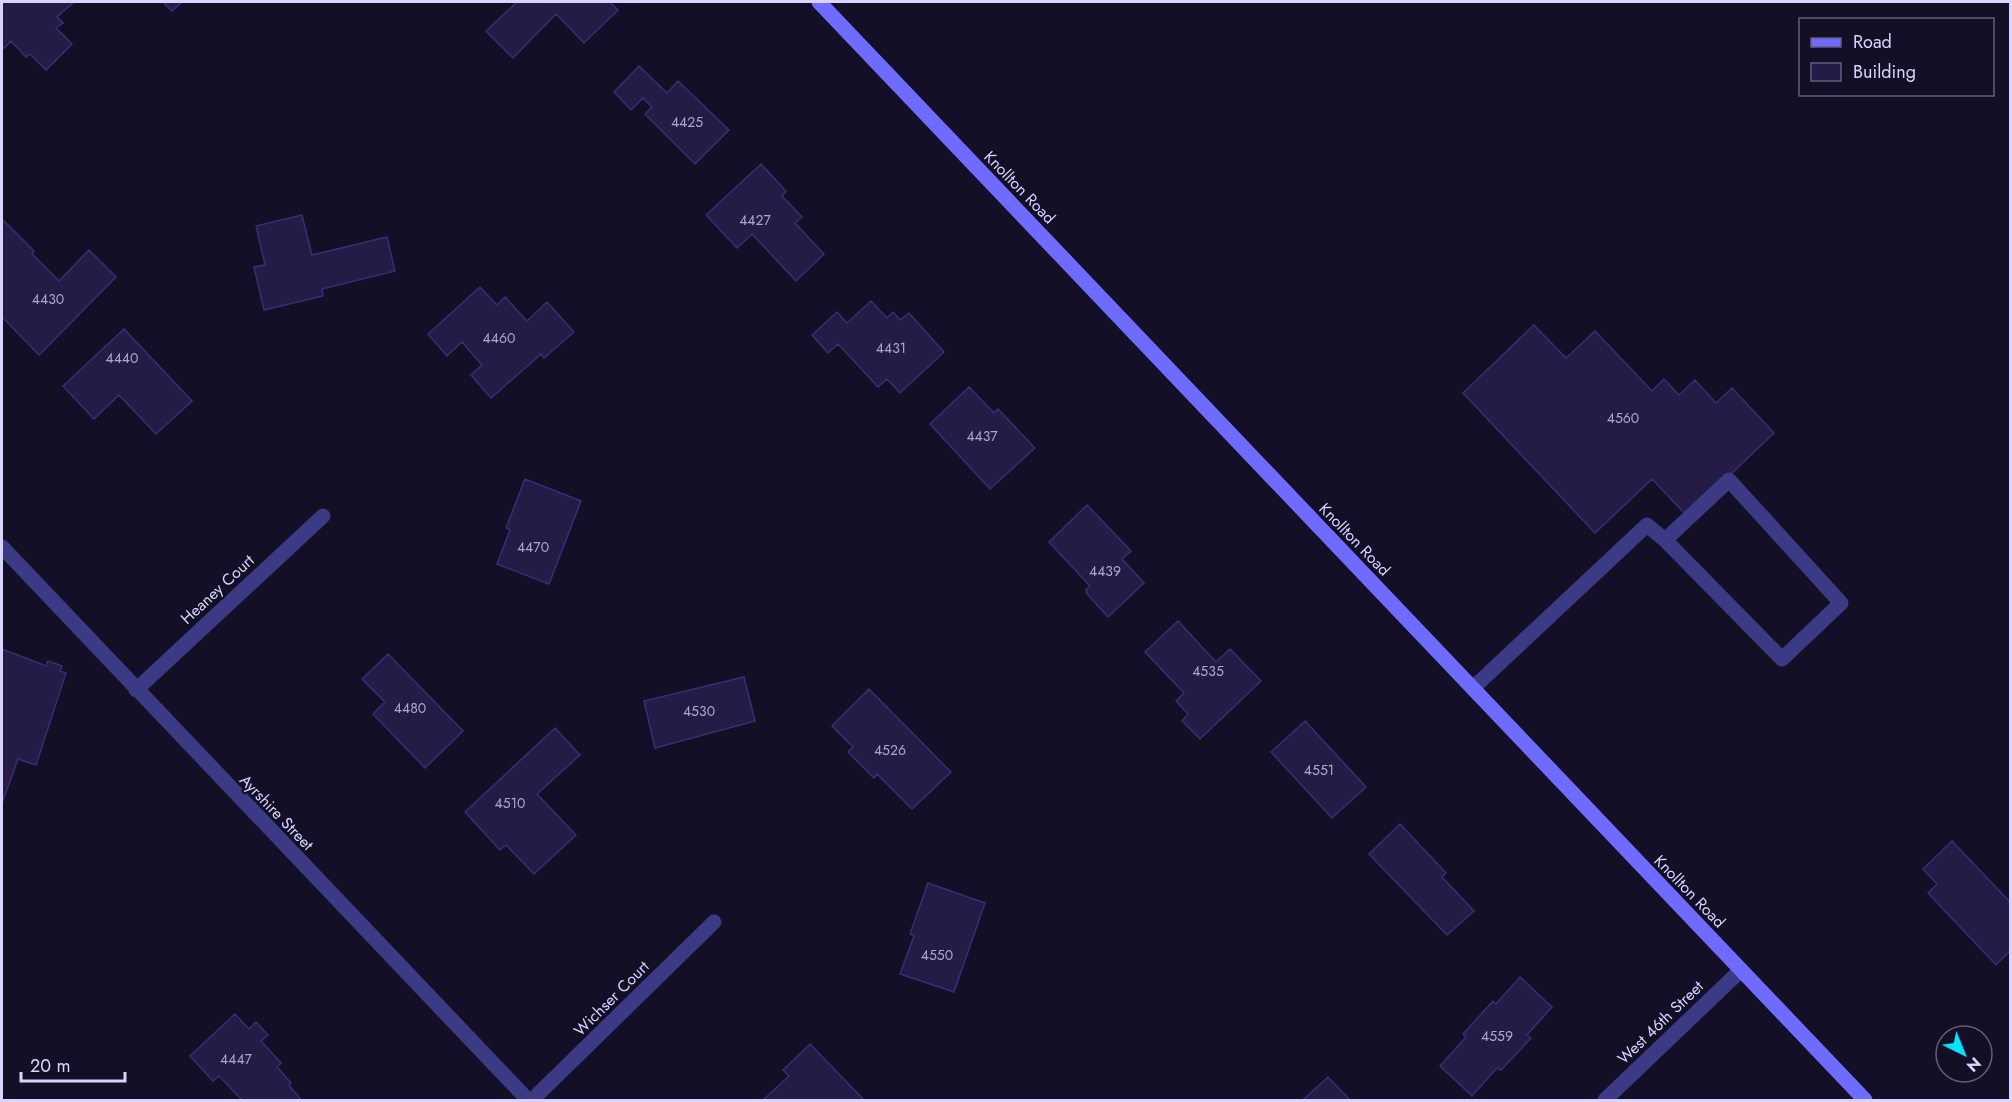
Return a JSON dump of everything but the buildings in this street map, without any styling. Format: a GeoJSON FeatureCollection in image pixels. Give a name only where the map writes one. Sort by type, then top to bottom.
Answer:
{"type":"FeatureCollection","features":[{"type":"Feature","properties":{"kind":"street","name":"Knollton Road"},"geometry":{"type":"LineString","coordinates":[[819,2],[1865,1101]]}},
{"type":"Feature","properties":{"kind":"street"},"geometry":{"type":"LineString","coordinates":[[1473,688],[1647,525],[1665,540],[1782,659],[1841,603],[1729,480],[1665,540]]}},
{"type":"Feature","properties":{"kind":"street","name":"Heaney Court"},"geometry":{"type":"LineString","coordinates":[[136,690],[323,516]]}},
{"type":"Feature","properties":{"kind":"street","name":"Ayrshire Street"},"geometry":{"type":"LineString","coordinates":[[2,547],[528,1101]]}},
{"type":"Feature","properties":{"kind":"street","name":"Wichser Court"},"geometry":{"type":"LineString","coordinates":[[532,1101],[714,922]]}},
{"type":"Feature","properties":{"kind":"street","name":"West 46th Street"},"geometry":{"type":"LineString","coordinates":[[1605,1101],[1741,970]]}}]}
